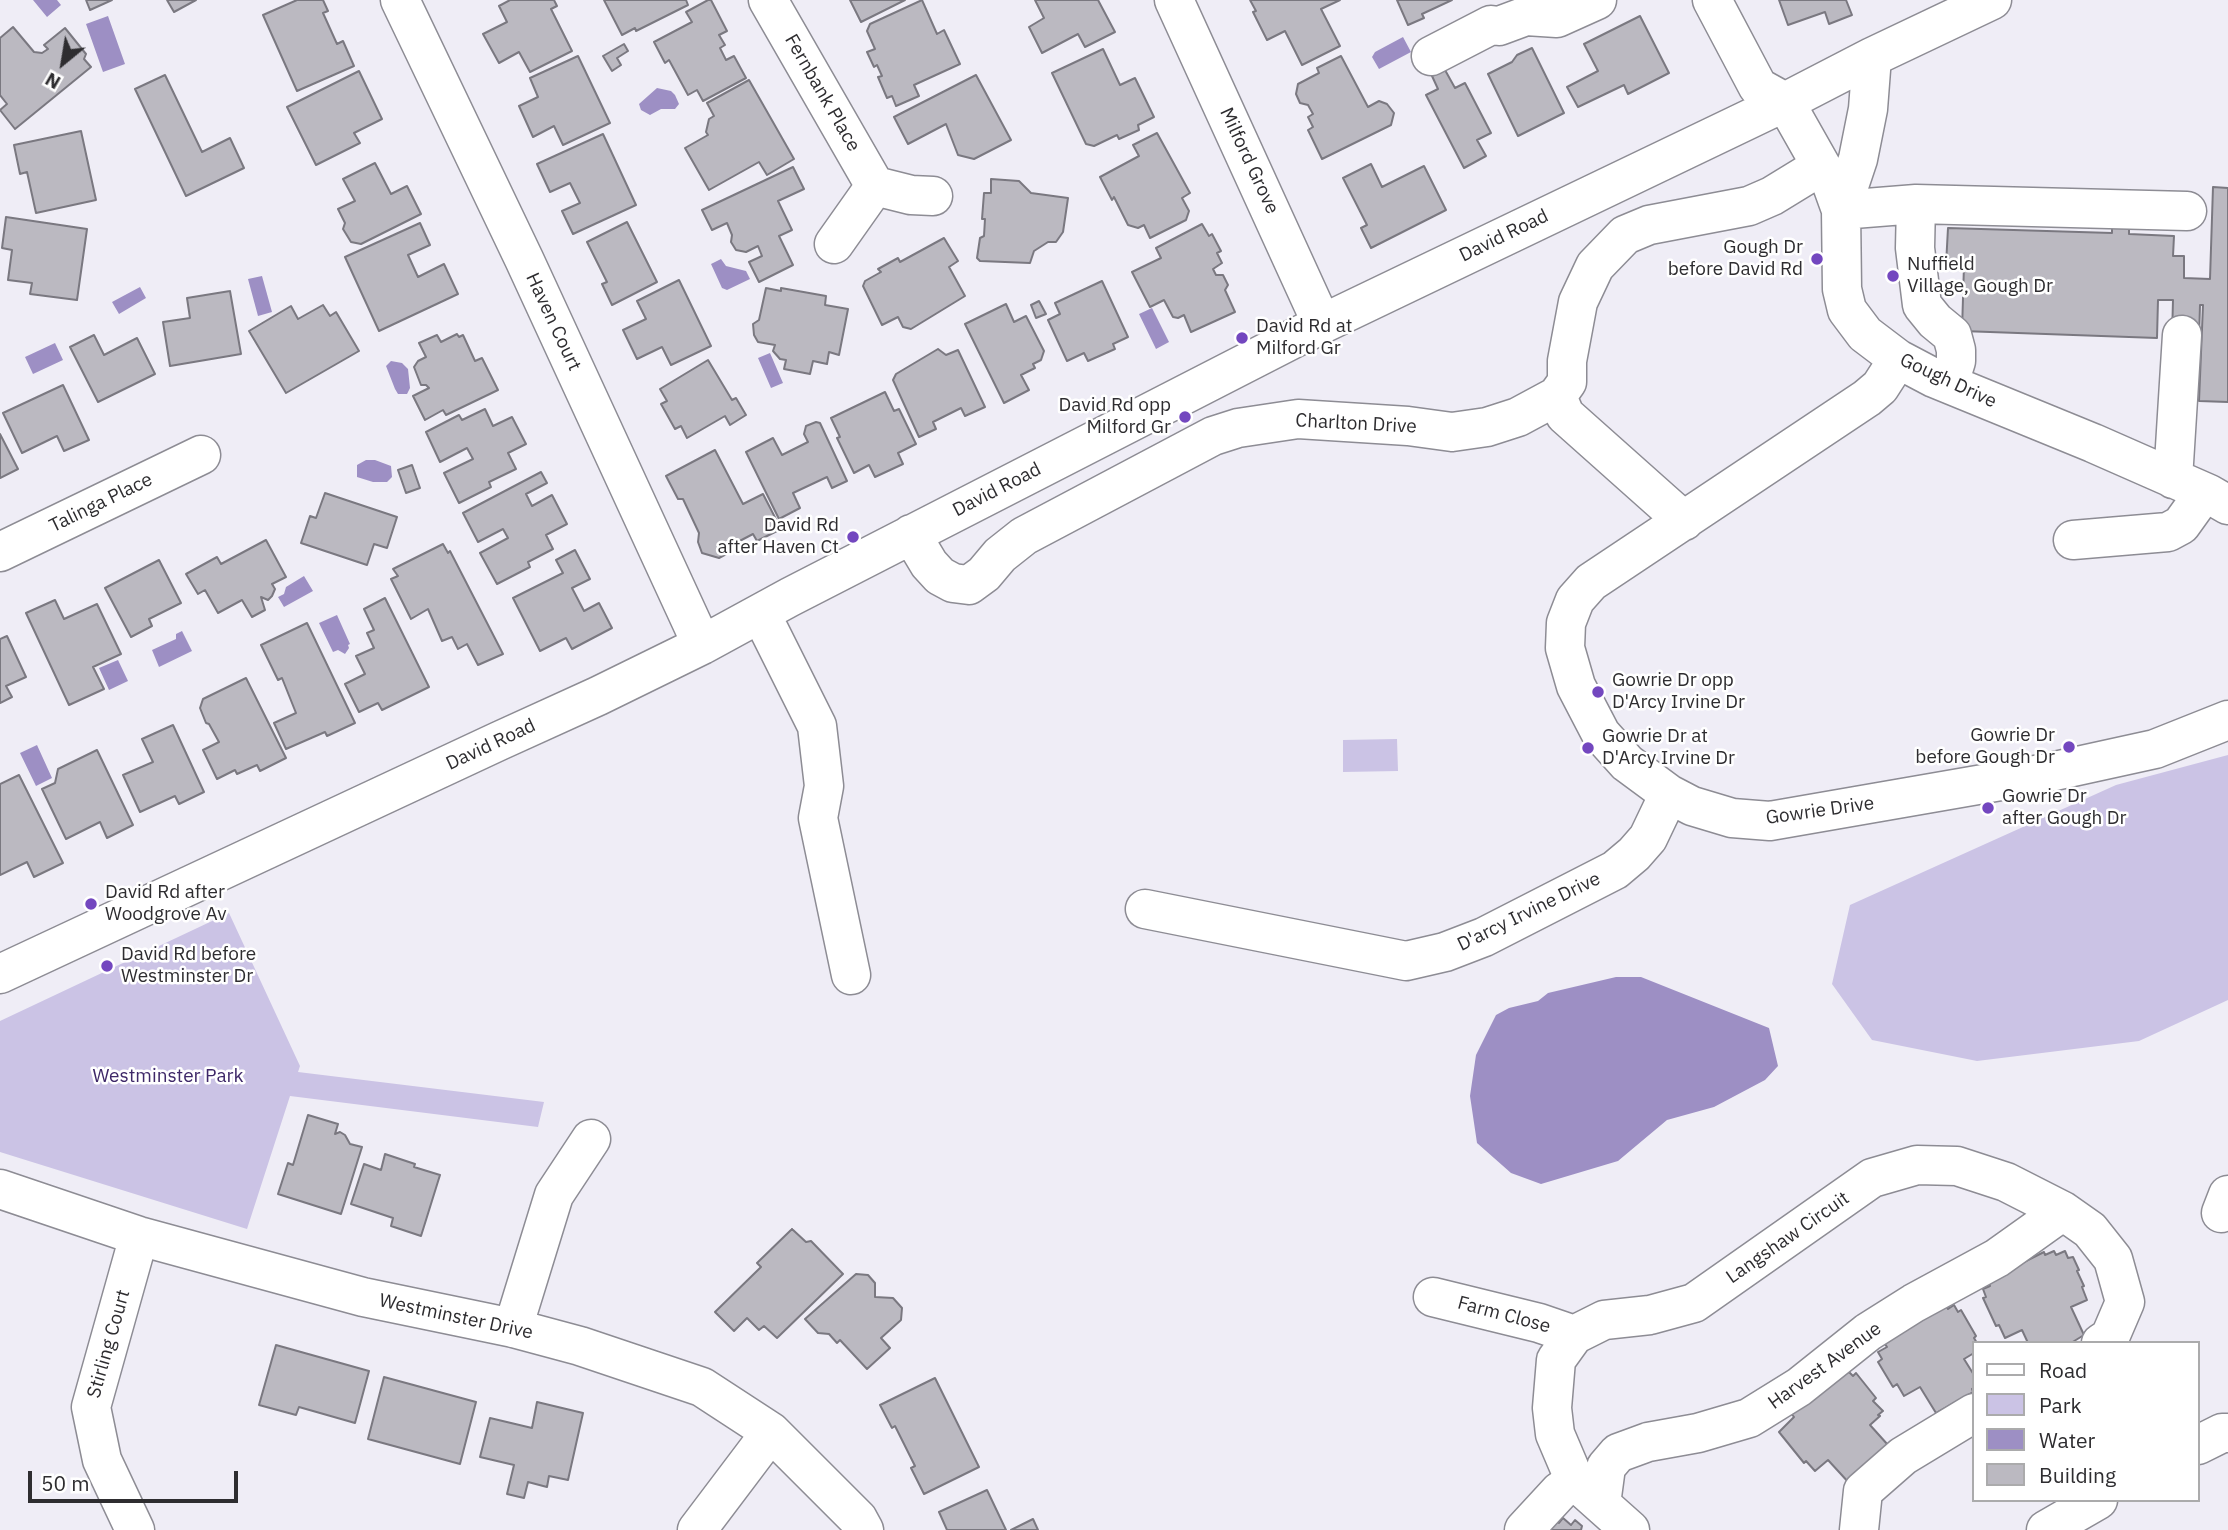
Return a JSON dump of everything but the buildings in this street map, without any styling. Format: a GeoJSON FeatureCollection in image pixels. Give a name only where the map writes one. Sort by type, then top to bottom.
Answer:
{"type":"FeatureCollection","features":[{"type":"Feature","properties":{"kind":"street","name":"Haven Court"},"geometry":{"type":"LineString","coordinates":[[400,0],[524,259],[702,645]]}},
{"type":"Feature","properties":{"kind":"street","name":"Fernbank Place"},"geometry":{"type":"LineString","coordinates":[[768,0],[875,186]]}},
{"type":"Feature","properties":{"kind":"street","name":"Milford Grove"},"geometry":{"type":"LineString","coordinates":[[1174,0],[1322,324]]}},
{"type":"Feature","properties":{"kind":"street"},"geometry":{"type":"LineString","coordinates":[[1712,0],[1758,87],[1785,102]]}},
{"type":"Feature","properties":{"kind":"street","name":"David Road"},"geometry":{"type":"LineString","coordinates":[[0,974],[702,645],[911,534],[1322,324],[1785,102],[1872,57],[1935,12],[1992,0]]}},
{"type":"Feature","properties":{"kind":"street"},"geometry":{"type":"LineString","coordinates":[[1431,56],[1491,25],[1499,26],[1526,16],[1557,18],[1572,5]]}},
{"type":"Feature","properties":{"kind":"street"},"geometry":{"type":"LineString","coordinates":[[1872,57],[1858,159],[1841,210],[1916,204],[2187,211]]}},
{"type":"Feature","properties":{"kind":"street","name":"Gough Drive"},"geometry":{"type":"LineString","coordinates":[[1785,102],[1832,186],[1841,210],[1842,289],[1847,310],[1865,334],[1898,359],[1949,384],[2202,492]]}},
{"type":"Feature","properties":{"kind":"street"},"geometry":{"type":"LineString","coordinates":[[1684,521],[1564,415],[1557,396],[1567,382],[1567,360],[1578,302],[1595,266],[1625,235],[1649,225],[1749,206],[1772,196],[1821,166]]}},
{"type":"Feature","properties":{"kind":"street"},"geometry":{"type":"LineString","coordinates":[[834,244],[875,186],[911,195],[933,196]]}},
{"type":"Feature","properties":{"kind":"street"},"geometry":{"type":"LineString","coordinates":[[1916,204],[1915,247],[1922,305],[1935,321],[1952,335],[1956,350],[1956,361],[1949,384]]}},
{"type":"Feature","properties":{"kind":"street"},"geometry":{"type":"LineString","coordinates":[[2073,540],[2168,532],[2181,525],[2202,492],[2182,335]]}},
{"type":"Feature","properties":{"kind":"street","name":"Gowrie Drive"},"geometry":{"type":"LineString","coordinates":[[1898,359],[1880,387],[1867,398],[1591,582],[1575,600],[1566,623],[1565,648],[1576,686],[1601,734],[1627,763],[1669,794],[1692,806],[1732,818],[1770,821],[2014,779],[2155,749],[2228,720]]}},
{"type":"Feature","properties":{"kind":"street","name":"Charlton Drive"},"geometry":{"type":"LineString","coordinates":[[911,534],[929,564],[940,576],[953,583],[969,585],[1024,536],[1213,436],[1238,428],[1298,419],[1408,426],[1452,432],[1487,427],[1518,417],[1557,396]]}},
{"type":"Feature","properties":{"kind":"street","name":"Talinga Place"},"geometry":{"type":"LineString","coordinates":[[0,552],[201,455]]}},
{"type":"Feature","properties":{"kind":"street"},"geometry":{"type":"LineString","coordinates":[[761,614],[817,726],[824,786],[818,818],[851,975]]}},
{"type":"Feature","properties":{"kind":"street","name":"D'arcy Irvine Drive"},"geometry":{"type":"LineString","coordinates":[[1145,909],[1406,961],[1445,953],[1484,937],[1615,870],[1648,838],[1669,794]]}},
{"type":"Feature","properties":{"kind":"street"},"geometry":{"type":"LineString","coordinates":[[513,1328],[554,1195],[591,1139]]}},
{"type":"Feature","properties":{"kind":"street","name":"Langshaw Circuit"},"geometry":{"type":"LineString","coordinates":[[1574,1335],[1604,1321],[1650,1315],[1694,1303],[1872,1178],[1917,1165],[1957,1166],[2006,1182],[2063,1211],[2090,1230],[2113,1259],[2125,1302],[2110,1337],[2104,1341]]}},
{"type":"Feature","properties":{"kind":"street","name":"Westminster Drive"},"geometry":{"type":"LineString","coordinates":[[0,1189],[139,1236],[363,1297],[513,1328],[580,1346],[702,1387],[771,1432],[858,1519],[864,1530]]}},
{"type":"Feature","properties":{"kind":"street","name":"Harvest Avenue"},"geometry":{"type":"LineString","coordinates":[[1588,1493],[1618,1453],[1648,1442],[1698,1433],[1758,1414],[1799,1387],[1868,1332],[1997,1258],[2063,1211]]}},
{"type":"Feature","properties":{"kind":"street","name":"Stirling Court"},"geometry":{"type":"LineString","coordinates":[[135,1530],[102,1460],[91,1407],[139,1236]]}},
{"type":"Feature","properties":{"kind":"street","name":"Farm Close"},"geometry":{"type":"LineString","coordinates":[[1433,1297],[1539,1323],[1574,1335]]}},
{"type":"Feature","properties":{"kind":"street"},"geometry":{"type":"LineString","coordinates":[[1574,1335],[1556,1360],[1552,1408],[1555,1434],[1588,1493],[1630,1530]]}},
{"type":"Feature","properties":{"kind":"street"},"geometry":{"type":"LineString","coordinates":[[1859,1530],[1863,1491],[1903,1456],[1972,1413]]}},
{"type":"Feature","properties":{"kind":"street"},"geometry":{"type":"LineString","coordinates":[[697,1530],[771,1432]]}},
{"type":"Feature","properties":{"kind":"street"},"geometry":{"type":"LineString","coordinates":[[2200,1444],[2221,1433],[2228,1433]]}},
{"type":"Feature","properties":{"kind":"street"},"geometry":{"type":"LineString","coordinates":[[1524,1530],[1560,1491],[1588,1493]]}},
{"type":"Feature","properties":{"kind":"street"},"geometry":{"type":"LineString","coordinates":[[2046,1530],[2095,1502]]}},
{"type":"Feature","properties":{"kind":"green space"},"geometry":{"type":"Polygon","coordinates":[[[1397,739],[1398,771],[1343,772],[1343,740],[1397,739]]]}},
{"type":"Feature","properties":{"kind":"green space"},"geometry":{"type":"Polygon","coordinates":[[[2228,755],[2228,1000],[2139,1041],[1977,1061],[1872,1040],[1832,984],[1850,905],[2116,785],[2228,755]]]}},
{"type":"Feature","properties":{"kind":"green space","name":"Westminster Park"},"geometry":{"type":"Polygon","coordinates":[[[229,913],[300,1066],[298,1072],[544,1102],[538,1127],[290,1096],[247,1229],[0,1152],[0,1021],[229,913]]]}},
{"type":"Feature","properties":{"kind":"water"},"geometry":{"type":"Polygon","coordinates":[[[33,0],[57,0],[61,5],[47,17],[33,0]]]}},
{"type":"Feature","properties":{"kind":"water"},"geometry":{"type":"Polygon","coordinates":[[[108,16],[125,64],[103,72],[86,24],[108,16]]]}},
{"type":"Feature","properties":{"kind":"water"},"geometry":{"type":"Polygon","coordinates":[[[1403,37],[1411,52],[1379,69],[1372,57],[1375,52],[1403,37]]]}},
{"type":"Feature","properties":{"kind":"water"},"geometry":{"type":"Polygon","coordinates":[[[657,88],[671,91],[679,104],[675,109],[661,109],[650,115],[641,110],[639,104],[657,88]]]}},
{"type":"Feature","properties":{"kind":"water"},"geometry":{"type":"Polygon","coordinates":[[[721,259],[726,266],[746,271],[750,279],[727,290],[722,288],[711,264],[721,259]]]}},
{"type":"Feature","properties":{"kind":"water"},"geometry":{"type":"Polygon","coordinates":[[[262,276],[272,312],[258,316],[248,279],[262,276]]]}},
{"type":"Feature","properties":{"kind":"water"},"geometry":{"type":"Polygon","coordinates":[[[140,287],[146,298],[119,314],[112,302],[140,287]]]}},
{"type":"Feature","properties":{"kind":"water"},"geometry":{"type":"Polygon","coordinates":[[[1152,308],[1169,342],[1156,349],[1139,314],[1152,308]]]}},
{"type":"Feature","properties":{"kind":"water"},"geometry":{"type":"Polygon","coordinates":[[[55,343],[63,360],[33,374],[25,357],[55,343]]]}},
{"type":"Feature","properties":{"kind":"water"},"geometry":{"type":"Polygon","coordinates":[[[770,353],[783,383],[771,388],[758,358],[770,353]]]}},
{"type":"Feature","properties":{"kind":"water"},"geometry":{"type":"Polygon","coordinates":[[[391,361],[402,363],[408,369],[410,388],[407,394],[398,394],[395,389],[386,366],[391,361]]]}},
{"type":"Feature","properties":{"kind":"water"},"geometry":{"type":"Polygon","coordinates":[[[366,460],[375,460],[391,466],[392,477],[387,482],[373,482],[357,477],[357,465],[366,460]]]}},
{"type":"Feature","properties":{"kind":"water"},"geometry":{"type":"Polygon","coordinates":[[[304,576],[313,591],[284,607],[278,597],[284,594],[286,587],[304,576]]]}},
{"type":"Feature","properties":{"kind":"water"},"geometry":{"type":"Polygon","coordinates":[[[337,615],[350,644],[345,654],[338,650],[333,652],[319,623],[337,615]]]}},
{"type":"Feature","properties":{"kind":"water"},"geometry":{"type":"Polygon","coordinates":[[[182,631],[192,651],[159,667],[152,650],[176,639],[176,634],[182,631]]]}},
{"type":"Feature","properties":{"kind":"water"},"geometry":{"type":"Polygon","coordinates":[[[118,660],[128,681],[109,690],[99,668],[118,660]]]}},
{"type":"Feature","properties":{"kind":"water"},"geometry":{"type":"Polygon","coordinates":[[[37,745],[52,778],[36,786],[20,753],[37,745]]]}},
{"type":"Feature","properties":{"kind":"water"},"geometry":{"type":"Polygon","coordinates":[[[1616,977],[1641,977],[1769,1028],[1778,1066],[1765,1080],[1714,1107],[1667,1120],[1618,1161],[1541,1184],[1511,1173],[1477,1143],[1470,1096],[1476,1055],[1496,1015],[1509,1008],[1538,1001],[1548,993],[1616,977]]]}},
{"type":"Feature","properties":{"kind":"place","name":"Gough Dr before David Rd"},"geometry":{"type":"Point","coordinates":[1817,259]}},
{"type":"Feature","properties":{"kind":"place","name":"Nuffield Village, Gough Dr"},"geometry":{"type":"Point","coordinates":[1893,276]}},
{"type":"Feature","properties":{"kind":"place","name":"David Rd at Milford Gr"},"geometry":{"type":"Point","coordinates":[1242,338]}},
{"type":"Feature","properties":{"kind":"place","name":"David Rd opp Milford Gr"},"geometry":{"type":"Point","coordinates":[1185,417]}},
{"type":"Feature","properties":{"kind":"place","name":"David Rd after Haven Ct"},"geometry":{"type":"Point","coordinates":[853,537]}},
{"type":"Feature","properties":{"kind":"place","name":"Gowrie Dr opp D'Arcy Irvine Dr"},"geometry":{"type":"Point","coordinates":[1598,692]}},
{"type":"Feature","properties":{"kind":"place","name":"Gowrie Dr before Gough Dr"},"geometry":{"type":"Point","coordinates":[2069,747]}},
{"type":"Feature","properties":{"kind":"place","name":"Gowrie Dr at D'Arcy Irvine Dr"},"geometry":{"type":"Point","coordinates":[1588,748]}},
{"type":"Feature","properties":{"kind":"place","name":"Gowrie Dr after Gough Dr"},"geometry":{"type":"Point","coordinates":[1988,808]}},
{"type":"Feature","properties":{"kind":"place","name":"David Rd after Woodgrove Av"},"geometry":{"type":"Point","coordinates":[91,904]}},
{"type":"Feature","properties":{"kind":"place","name":"David Rd before Westminster Dr"},"geometry":{"type":"Point","coordinates":[107,966]}}]}
